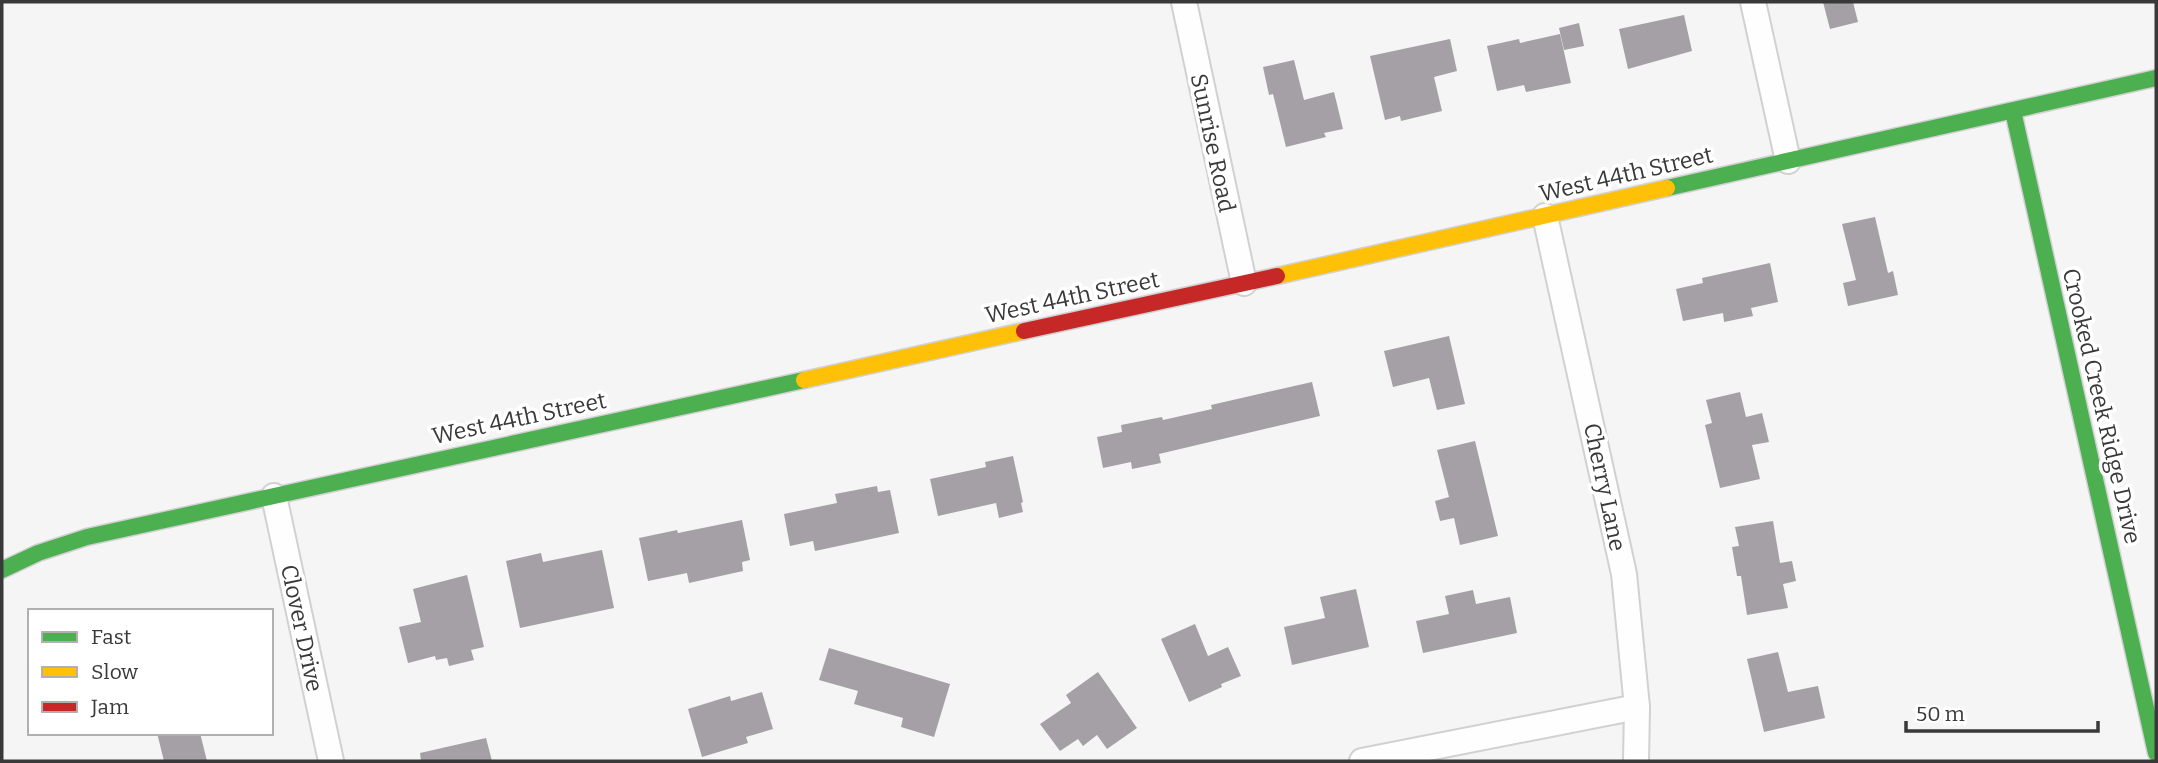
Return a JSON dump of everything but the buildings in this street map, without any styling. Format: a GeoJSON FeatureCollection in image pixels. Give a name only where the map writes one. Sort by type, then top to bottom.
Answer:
{"type":"FeatureCollection","features":[{"type":"Feature","properties":{"kind":"street","name":"Sunrise Road"},"geometry":{"type":"LineString","coordinates":[[1184,2],[1244,283]]}},
{"type":"Feature","properties":{"kind":"street"},"geometry":{"type":"LineString","coordinates":[[1752,2],[1788,161]]}},
{"type":"Feature","properties":{"kind":"street","name":"West 44th Street"},"geometry":{"type":"LineString","coordinates":[[2,570],[38,553],[87,537],[1244,283],[2156,78]]}},
{"type":"Feature","properties":{"kind":"street","name":"Crooked Creek Ridge Drive"},"geometry":{"type":"LineString","coordinates":[[2013,111],[2156,753]]}},
{"type":"Feature","properties":{"kind":"street","name":"Cherry Lane"},"geometry":{"type":"LineString","coordinates":[[1545,216],[1620,551],[1630,622],[1637,707],[1636,761]]}},
{"type":"Feature","properties":{"kind":"street","name":"Clover Drive"},"geometry":{"type":"LineString","coordinates":[[274,496],[331,761]]}},
{"type":"Feature","properties":{"kind":"street"},"geometry":{"type":"LineString","coordinates":[[1362,761],[1637,707]]}},
{"type":"Feature","properties":{"kind":"traffic: fast"},"geometry":{"type":"LineString","coordinates":[[1667,188],[2156,78]]}},
{"type":"Feature","properties":{"kind":"traffic: fast"},"geometry":{"type":"LineString","coordinates":[[2013,111],[2156,753]]}},
{"type":"Feature","properties":{"kind":"traffic: fast"},"geometry":{"type":"LineString","coordinates":[[2,570],[38,553],[87,537],[804,380]]}},
{"type":"Feature","properties":{"kind":"traffic: slow"},"geometry":{"type":"LineString","coordinates":[[1277,276],[1667,188]]}},
{"type":"Feature","properties":{"kind":"traffic: slow"},"geometry":{"type":"LineString","coordinates":[[804,380],[1024,331]]}},
{"type":"Feature","properties":{"kind":"traffic: jam"},"geometry":{"type":"LineString","coordinates":[[1024,331],[1277,276]]}}]}
